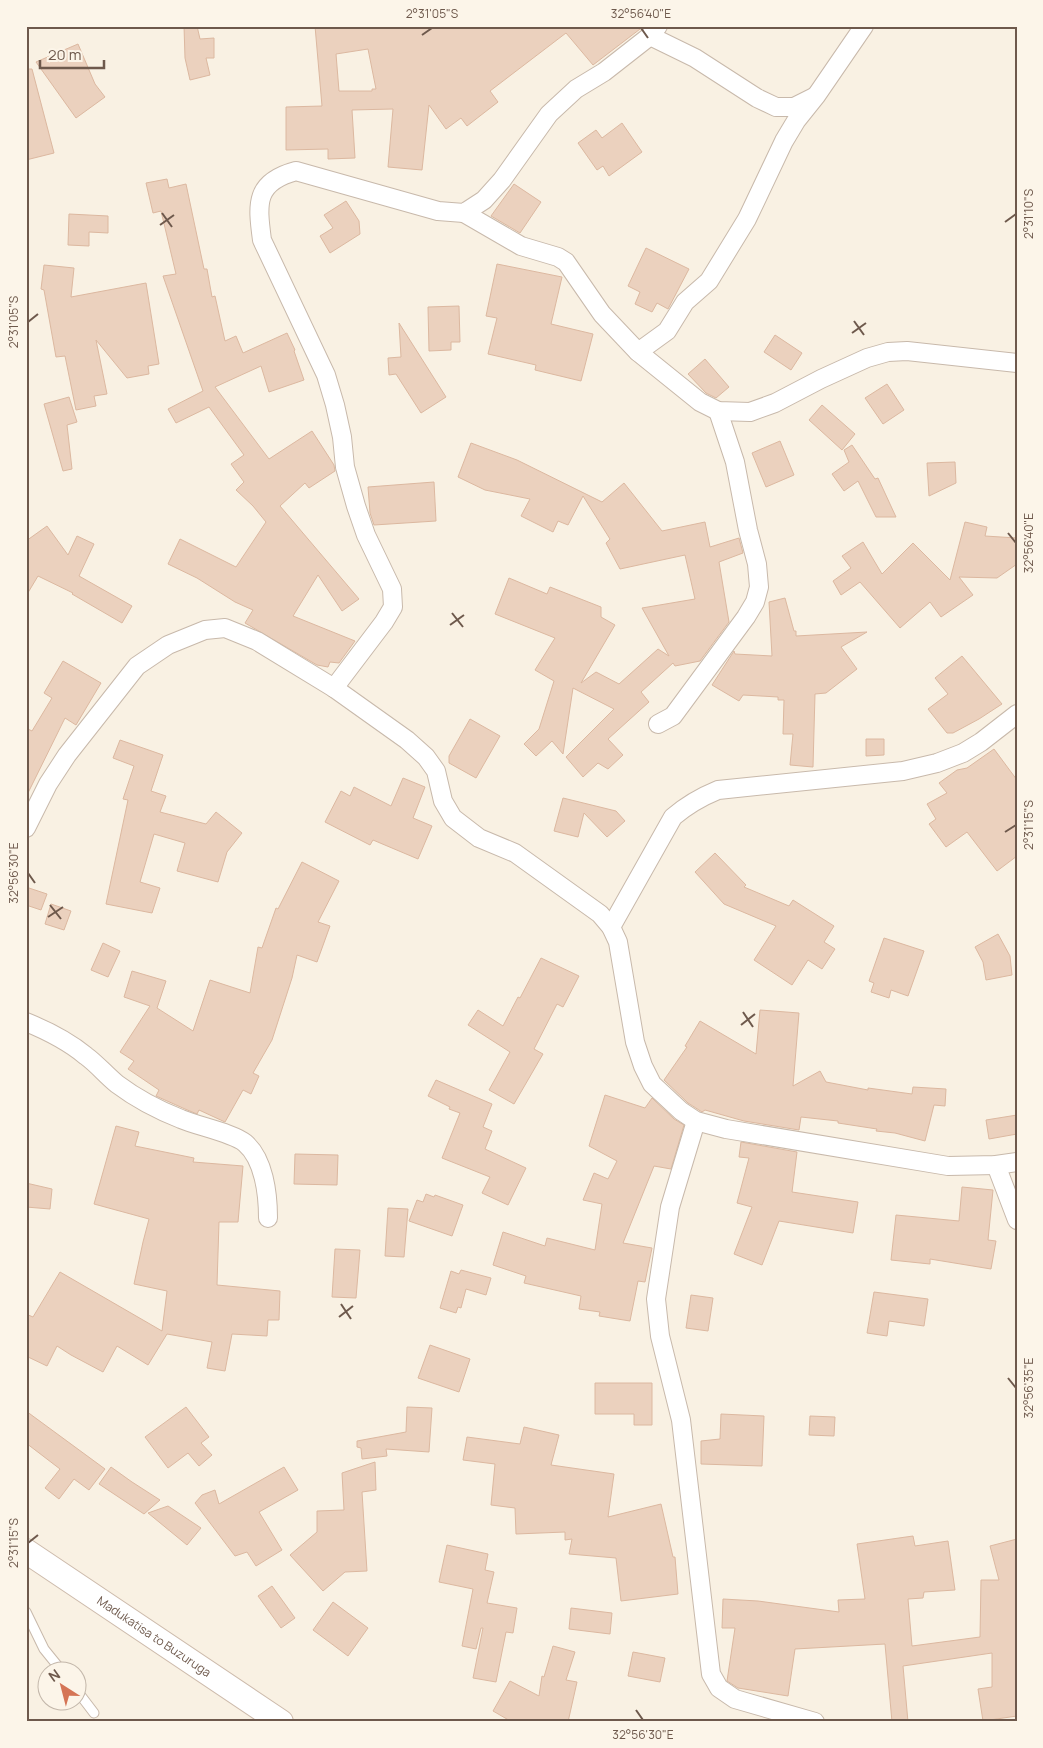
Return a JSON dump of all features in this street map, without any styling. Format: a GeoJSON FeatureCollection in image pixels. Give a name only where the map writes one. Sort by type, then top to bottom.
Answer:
{"type":"FeatureCollection","features":[{"type":"Feature","properties":{"kind":"main road","name":"Madukatisa to Buzuruga"},"geometry":{"type":"LineString","coordinates":[[26,1551],[281,1722]]}},
{"type":"Feature","properties":{"kind":"street"},"geometry":{"type":"LineString","coordinates":[[638,352],[667,331],[685,302],[709,281],[747,219],[784,141],[796,121],[816,96],[864,26]]}},
{"type":"Feature","properties":{"kind":"street"},"geometry":{"type":"LineString","coordinates":[[464,213],[484,200],[502,180],[549,114],[576,89],[604,72],[654,31],[757,98],[776,107],[794,107],[816,96]]}},
{"type":"Feature","properties":{"kind":"street"},"geometry":{"type":"LineString","coordinates":[[334,688],[384,622],[393,607],[392,589],[366,535],[356,506],[345,467],[342,437],[335,405],[326,375],[262,240],[259,218],[260,198],[268,184],[280,175],[296,171],[438,211],[464,213],[521,246],[558,257],[566,262],[602,314],[638,352],[700,402],[718,411],[750,412],[775,403],[860,362],[888,352],[907,351],[1017,363]]}},
{"type":"Feature","properties":{"kind":"street"},"geometry":{"type":"LineString","coordinates":[[658,724],[673,716],[746,617],[755,602],[759,587],[757,564],[748,530],[735,462],[718,411]]}},
{"type":"Feature","properties":{"kind":"street"},"geometry":{"type":"LineString","coordinates":[[26,828],[48,784],[66,755],[137,666],[168,645],[205,630],[225,628],[257,641],[334,688],[407,740],[426,757],[436,772],[442,801],[453,818],[464,828],[479,838],[515,853],[600,914],[611,927],[618,942],[634,1042],[643,1066],[652,1084],[681,1111],[696,1121],[726,1129],[948,1166],[996,1165],[1017,1162]]}},
{"type":"Feature","properties":{"kind":"street"},"geometry":{"type":"LineString","coordinates":[[611,927],[673,818],[688,804],[703,796],[718,790],[903,771],[937,762],[962,752],[975,745],[1017,714]]}},
{"type":"Feature","properties":{"kind":"street"},"geometry":{"type":"LineString","coordinates":[[26,1022],[55,1035],[78,1050],[117,1084],[142,1101],[183,1120],[236,1137],[245,1143],[257,1156],[268,1201],[268,1218]]}},
{"type":"Feature","properties":{"kind":"street"},"geometry":{"type":"LineString","coordinates":[[696,1121],[670,1207],[656,1299],[660,1336],[681,1420],[711,1674],[719,1688],[735,1699],[815,1722]]}},
{"type":"Feature","properties":{"kind":"street"},"geometry":{"type":"LineString","coordinates":[[996,1165],[1017,1220]]}},
{"type":"Feature","properties":{"kind":"lane"},"geometry":{"type":"LineString","coordinates":[[26,1612],[44,1649],[53,1660]]}},
{"type":"Feature","properties":{"kind":"lane"},"geometry":{"type":"LineString","coordinates":[[88,1705],[94,1713]]}},
{"type":"Feature","properties":{"kind":"building"},"geometry":{"type":"Polygon","coordinates":[[[184,26],[197,26],[200,39],[214,38],[214,58],[206,58],[210,75],[190,80],[185,58],[184,26]]]}},
{"type":"Feature","properties":{"kind":"building"},"geometry":{"type":"Polygon","coordinates":[[[315,26],[644,26],[593,65],[566,33],[490,91],[498,102],[467,126],[461,118],[446,129],[429,105],[422,170],[388,167],[393,109],[352,110],[355,158],[328,159],[328,149],[286,150],[286,107],[322,106],[315,26]],[[368,49],[336,54],[339,91],[372,91],[372,89],[376,89],[368,49]]]}},
{"type":"Feature","properties":{"kind":"building"},"geometry":{"type":"Polygon","coordinates":[[[78,44],[95,84],[105,97],[76,118],[36,62],[78,44]]]}},
{"type":"Feature","properties":{"kind":"building"},"geometry":{"type":"Polygon","coordinates":[[[26,69],[32,69],[54,153],[26,160],[26,69]]]}},
{"type":"Feature","properties":{"kind":"building"},"geometry":{"type":"Polygon","coordinates":[[[622,123],[642,152],[609,176],[603,166],[597,170],[578,143],[596,130],[602,138],[622,123]]]}},
{"type":"Feature","properties":{"kind":"building"},"geometry":{"type":"Polygon","coordinates":[[[167,179],[169,188],[186,184],[204,269],[207,269],[212,297],[215,296],[225,341],[236,336],[243,353],[287,333],[295,350],[304,380],[269,392],[261,366],[215,387],[269,459],[312,431],[334,465],[335,471],[309,488],[305,483],[280,506],[359,599],[342,611],[318,575],[293,616],[355,641],[339,663],[330,662],[328,667],[317,665],[245,623],[253,610],[235,602],[197,578],[168,564],[180,539],[236,567],[266,522],[236,490],[244,482],[231,464],[244,455],[209,407],[176,423],[168,409],[203,391],[163,276],[176,274],[161,211],[153,213],[146,183],[167,179]]]}},
{"type":"Feature","properties":{"kind":"building"},"geometry":{"type":"Polygon","coordinates":[[[514,184],[541,202],[520,233],[491,216],[514,184]]]}},
{"type":"Feature","properties":{"kind":"building"},"geometry":{"type":"Polygon","coordinates":[[[346,201],[359,221],[360,234],[330,253],[320,236],[333,228],[324,215],[346,201]]]}},
{"type":"Feature","properties":{"kind":"building"},"geometry":{"type":"Polygon","coordinates":[[[69,214],[108,216],[108,233],[89,232],[89,246],[68,245],[69,214]]]}},
{"type":"Feature","properties":{"kind":"building"},"geometry":{"type":"Polygon","coordinates":[[[646,248],[689,269],[668,309],[657,303],[652,312],[635,304],[640,292],[628,286],[646,248]]]}},
{"type":"Feature","properties":{"kind":"building"},"geometry":{"type":"Polygon","coordinates":[[[497,264],[562,277],[551,324],[593,334],[581,381],[535,370],[536,365],[488,354],[497,318],[486,316],[497,264]]]}},
{"type":"Feature","properties":{"kind":"building"},"geometry":{"type":"Polygon","coordinates":[[[44,265],[74,268],[71,297],[146,283],[159,364],[148,366],[149,374],[127,378],[96,340],[107,394],[94,396],[96,406],[76,410],[65,356],[56,357],[44,290],[41,289],[44,265]]]}},
{"type":"Feature","properties":{"kind":"building"},"geometry":{"type":"Polygon","coordinates":[[[459,306],[460,342],[451,342],[451,350],[429,351],[428,307],[459,306]]]}},
{"type":"Feature","properties":{"kind":"building"},"geometry":{"type":"Polygon","coordinates":[[[399,323],[446,397],[421,413],[396,374],[389,375],[388,358],[401,357],[399,323]]]}},
{"type":"Feature","properties":{"kind":"building"},"geometry":{"type":"Polygon","coordinates":[[[775,335],[802,353],[791,370],[764,352],[775,335]]]}},
{"type":"Feature","properties":{"kind":"building"},"geometry":{"type":"Polygon","coordinates":[[[705,359],[729,387],[716,398],[706,393],[688,374],[705,359]]]}},
{"type":"Feature","properties":{"kind":"building"},"geometry":{"type":"Polygon","coordinates":[[[887,384],[904,410],[883,424],[865,398],[887,384]]]}},
{"type":"Feature","properties":{"kind":"building"},"geometry":{"type":"Polygon","coordinates":[[[69,397],[77,422],[67,425],[72,469],[63,471],[44,404],[69,397]]]}},
{"type":"Feature","properties":{"kind":"building"},"geometry":{"type":"Polygon","coordinates":[[[822,405],[855,434],[842,450],[809,420],[822,405]]]}},
{"type":"Feature","properties":{"kind":"building"},"geometry":{"type":"Polygon","coordinates":[[[780,441],[794,475],[766,487],[752,453],[780,441]]]}},
{"type":"Feature","properties":{"kind":"building"},"geometry":{"type":"Polygon","coordinates":[[[471,443],[517,460],[602,502],[624,483],[662,531],[705,522],[710,547],[739,538],[743,553],[719,562],[729,622],[700,661],[675,666],[673,663],[641,692],[649,702],[608,739],[623,755],[608,769],[598,763],[583,777],[566,757],[614,709],[573,688],[563,754],[552,741],[536,756],[524,744],[539,729],[554,681],[535,670],[555,638],[495,614],[509,578],[547,594],[550,587],[601,607],[601,617],[615,625],[581,683],[596,672],[619,684],[658,649],[669,656],[642,608],[695,599],[685,555],[620,569],[606,543],[610,539],[583,496],[568,525],[558,521],[553,532],[521,516],[530,499],[485,490],[458,477],[471,443]]]}},
{"type":"Feature","properties":{"kind":"building"},"geometry":{"type":"Polygon","coordinates":[[[852,445],[875,479],[878,478],[896,517],[876,517],[858,481],[844,491],[832,474],[849,462],[844,450],[852,445]]]}},
{"type":"Feature","properties":{"kind":"building"},"geometry":{"type":"Polygon","coordinates":[[[955,462],[956,483],[929,496],[927,463],[955,462]]]}},
{"type":"Feature","properties":{"kind":"building"},"geometry":{"type":"Polygon","coordinates":[[[434,482],[436,521],[374,525],[370,513],[368,487],[434,482]]]}},
{"type":"Feature","properties":{"kind":"building"},"geometry":{"type":"Polygon","coordinates":[[[965,522],[987,527],[985,536],[1017,538],[1017,564],[997,578],[959,577],[973,595],[941,617],[930,602],[900,628],[860,582],[841,595],[833,581],[851,568],[842,556],[863,542],[882,574],[913,543],[950,580],[965,522]]]}},
{"type":"Feature","properties":{"kind":"building"},"geometry":{"type":"Polygon","coordinates":[[[47,526],[68,555],[77,536],[94,544],[79,576],[132,606],[122,623],[73,593],[38,576],[26,596],[26,541],[47,526]]]}},
{"type":"Feature","properties":{"kind":"building"},"geometry":{"type":"Polygon","coordinates":[[[785,598],[796,636],[867,632],[841,647],[857,669],[826,693],[815,694],[813,767],[790,765],[793,734],[783,734],[784,700],[778,700],[778,697],[743,695],[739,701],[712,685],[734,651],[735,654],[772,656],[769,602],[785,598]]]}},
{"type":"Feature","properties":{"kind":"building"},"geometry":{"type":"Polygon","coordinates":[[[962,656],[1002,704],[953,733],[947,733],[928,709],[948,694],[935,678],[962,656]]]}},
{"type":"Feature","properties":{"kind":"building"},"geometry":{"type":"Polygon","coordinates":[[[63,661],[101,683],[76,725],[65,718],[26,797],[26,728],[32,731],[52,698],[44,693],[63,661]]]}},
{"type":"Feature","properties":{"kind":"building"},"geometry":{"type":"Polygon","coordinates":[[[470,719],[500,736],[476,778],[449,763],[449,756],[470,719]]]}},
{"type":"Feature","properties":{"kind":"building"},"geometry":{"type":"Polygon","coordinates":[[[866,739],[884,739],[884,755],[866,756],[866,739]]]}},
{"type":"Feature","properties":{"kind":"building"},"geometry":{"type":"Polygon","coordinates":[[[120,740],[163,755],[151,791],[166,796],[160,812],[206,824],[216,812],[242,833],[227,852],[218,882],[177,871],[185,843],[154,834],[140,882],[160,888],[152,913],[106,904],[128,800],[123,799],[134,766],[113,758],[120,740]]]}},
{"type":"Feature","properties":{"kind":"building"},"geometry":{"type":"Polygon","coordinates":[[[994,749],[1017,780],[1017,856],[997,871],[967,832],[946,847],[929,824],[936,819],[927,804],[947,793],[939,783],[957,770],[967,768],[994,749]]]}},
{"type":"Feature","properties":{"kind":"building"},"geometry":{"type":"Polygon","coordinates":[[[403,778],[425,787],[413,818],[432,826],[418,859],[373,840],[370,845],[325,822],[341,791],[350,796],[354,787],[391,806],[403,778]]]}},
{"type":"Feature","properties":{"kind":"building"},"geometry":{"type":"Polygon","coordinates":[[[563,798],[616,811],[625,821],[607,837],[584,813],[578,837],[554,831],[563,798]]]}},
{"type":"Feature","properties":{"kind":"building"},"geometry":{"type":"Polygon","coordinates":[[[715,853],[746,885],[744,887],[789,906],[793,900],[834,926],[824,942],[835,949],[822,969],[808,960],[792,985],[754,960],[776,926],[724,904],[695,872],[715,853]]]}},
{"type":"Feature","properties":{"kind":"building"},"geometry":{"type":"Polygon","coordinates":[[[302,862],[339,881],[318,922],[330,926],[317,962],[297,955],[292,978],[272,1040],[253,1073],[259,1076],[251,1094],[243,1090],[225,1122],[199,1110],[197,1114],[156,1096],[159,1090],[128,1069],[134,1061],[120,1052],[150,1006],[124,997],[132,971],[166,981],[157,1008],[193,1031],[210,980],[250,993],[258,947],[262,948],[276,908],[278,909],[302,862]]]}},
{"type":"Feature","properties":{"kind":"building"},"geometry":{"type":"Polygon","coordinates":[[[26,887],[47,894],[41,910],[26,905],[26,887]]]}},
{"type":"Feature","properties":{"kind":"building"},"geometry":{"type":"Polygon","coordinates":[[[51,904],[71,911],[64,930],[45,924],[51,904]]]}},
{"type":"Feature","properties":{"kind":"building"},"geometry":{"type":"Polygon","coordinates":[[[998,934],[1010,956],[1012,975],[986,980],[983,962],[975,947],[998,934]]]}},
{"type":"Feature","properties":{"kind":"building"},"geometry":{"type":"Polygon","coordinates":[[[884,938],[924,951],[908,996],[891,990],[889,998],[871,992],[874,983],[869,981],[884,938]]]}},
{"type":"Feature","properties":{"kind":"building"},"geometry":{"type":"Polygon","coordinates":[[[103,943],[120,951],[108,977],[91,970],[103,943]]]}},
{"type":"Feature","properties":{"kind":"building"},"geometry":{"type":"Polygon","coordinates":[[[541,958],[579,976],[563,1007],[557,1004],[534,1049],[543,1054],[514,1104],[489,1090],[510,1052],[468,1025],[478,1010],[503,1026],[541,958]]]}},
{"type":"Feature","properties":{"kind":"building"},"geometry":{"type":"Polygon","coordinates":[[[760,1010],[799,1013],[793,1086],[820,1071],[826,1082],[868,1090],[868,1088],[912,1094],[913,1087],[946,1089],[945,1106],[934,1105],[925,1141],[895,1133],[876,1131],[877,1129],[838,1123],[838,1121],[801,1117],[799,1130],[744,1121],[705,1110],[702,1112],[688,1103],[664,1080],[687,1047],[685,1046],[700,1021],[756,1054],[760,1010]]]}},
{"type":"Feature","properties":{"kind":"building"},"geometry":{"type":"Polygon","coordinates":[[[436,1080],[492,1104],[483,1127],[492,1131],[485,1149],[526,1168],[508,1205],[482,1193],[490,1177],[442,1158],[460,1113],[449,1109],[450,1107],[428,1096],[436,1080]]]}},
{"type":"Feature","properties":{"kind":"building"},"geometry":{"type":"Polygon","coordinates":[[[605,1095],[645,1108],[652,1098],[674,1119],[684,1125],[671,1169],[654,1166],[623,1243],[652,1248],[645,1282],[638,1281],[630,1321],[599,1316],[600,1312],[579,1309],[581,1296],[524,1283],[526,1276],[493,1265],[503,1232],[545,1246],[547,1238],[595,1250],[602,1204],[583,1200],[594,1173],[608,1179],[617,1161],[589,1146],[605,1095]]]}},
{"type":"Feature","properties":{"kind":"building"},"geometry":{"type":"Polygon","coordinates":[[[1017,1115],[1017,1134],[989,1139],[986,1120],[1017,1115]]]}},
{"type":"Feature","properties":{"kind":"building"},"geometry":{"type":"Polygon","coordinates":[[[116,1126],[139,1132],[135,1146],[194,1158],[193,1162],[243,1166],[238,1222],[219,1222],[217,1285],[280,1291],[279,1320],[268,1320],[267,1336],[232,1334],[225,1371],[207,1368],[212,1342],[167,1334],[148,1365],[117,1346],[103,1372],[57,1346],[47,1366],[26,1356],[26,1314],[33,1317],[60,1272],[162,1331],[167,1291],[134,1284],[149,1219],[94,1204],[116,1126]]]}},
{"type":"Feature","properties":{"kind":"building"},"geometry":{"type":"Polygon","coordinates":[[[741,1142],[797,1152],[792,1192],[858,1202],[853,1233],[779,1221],[762,1265],[734,1254],[752,1207],[737,1203],[749,1158],[739,1157],[741,1142]]]}},
{"type":"Feature","properties":{"kind":"building"},"geometry":{"type":"Polygon","coordinates":[[[295,1154],[338,1155],[337,1185],[294,1184],[295,1154]]]}},
{"type":"Feature","properties":{"kind":"building"},"geometry":{"type":"Polygon","coordinates":[[[26,1183],[52,1189],[50,1209],[26,1207],[26,1183]]]}},
{"type":"Feature","properties":{"kind":"building"},"geometry":{"type":"Polygon","coordinates":[[[962,1187],[993,1190],[988,1240],[996,1241],[991,1269],[930,1259],[930,1264],[891,1260],[896,1215],[959,1221],[962,1187]]]}},
{"type":"Feature","properties":{"kind":"building"},"geometry":{"type":"Polygon","coordinates":[[[426,1194],[434,1197],[435,1195],[463,1205],[452,1236],[409,1221],[417,1200],[423,1202],[426,1194]]]}},
{"type":"Feature","properties":{"kind":"building"},"geometry":{"type":"Polygon","coordinates":[[[388,1208],[408,1209],[404,1257],[385,1256],[388,1208]]]}},
{"type":"Feature","properties":{"kind":"building"},"geometry":{"type":"Polygon","coordinates":[[[335,1249],[360,1250],[356,1298],[332,1297],[335,1249]]]}},
{"type":"Feature","properties":{"kind":"building"},"geometry":{"type":"Polygon","coordinates":[[[461,1270],[491,1278],[486,1295],[466,1289],[461,1308],[458,1307],[456,1313],[440,1308],[451,1271],[459,1274],[461,1270]]]}},
{"type":"Feature","properties":{"kind":"building"},"geometry":{"type":"Polygon","coordinates":[[[874,1292],[928,1299],[924,1326],[889,1321],[887,1336],[867,1333],[874,1292]]]}},
{"type":"Feature","properties":{"kind":"building"},"geometry":{"type":"Polygon","coordinates":[[[691,1295],[713,1298],[708,1331],[686,1328],[691,1295]]]}},
{"type":"Feature","properties":{"kind":"building"},"geometry":{"type":"Polygon","coordinates":[[[430,1345],[470,1359],[459,1392],[418,1378],[430,1345]]]}},
{"type":"Feature","properties":{"kind":"building"},"geometry":{"type":"Polygon","coordinates":[[[595,1383],[652,1383],[652,1425],[634,1425],[634,1414],[595,1414],[595,1383]]]}},
{"type":"Feature","properties":{"kind":"building"},"geometry":{"type":"Polygon","coordinates":[[[186,1407],[209,1437],[201,1443],[212,1455],[199,1466],[188,1453],[168,1468],[145,1437],[186,1407]]]}},
{"type":"Feature","properties":{"kind":"building"},"geometry":{"type":"Polygon","coordinates":[[[407,1407],[432,1408],[429,1452],[386,1449],[387,1456],[362,1459],[361,1448],[357,1447],[357,1441],[406,1432],[407,1407]]]}},
{"type":"Feature","properties":{"kind":"building"},"geometry":{"type":"Polygon","coordinates":[[[26,1411],[105,1469],[89,1490],[74,1479],[59,1499],[45,1488],[60,1469],[26,1443],[26,1411]]]}},
{"type":"Feature","properties":{"kind":"building"},"geometry":{"type":"Polygon","coordinates":[[[721,1414],[764,1416],[762,1466],[701,1464],[701,1441],[720,1439],[721,1414]]]}},
{"type":"Feature","properties":{"kind":"building"},"geometry":{"type":"Polygon","coordinates":[[[810,1416],[835,1417],[834,1436],[809,1435],[810,1416]]]}},
{"type":"Feature","properties":{"kind":"building"},"geometry":{"type":"Polygon","coordinates":[[[524,1427],[559,1435],[551,1465],[614,1474],[608,1517],[661,1504],[673,1557],[675,1557],[678,1594],[621,1601],[616,1558],[569,1554],[572,1539],[565,1540],[565,1532],[516,1534],[515,1508],[491,1505],[495,1464],[463,1460],[467,1437],[520,1444],[524,1427]]]}},
{"type":"Feature","properties":{"kind":"building"},"geometry":{"type":"Polygon","coordinates":[[[375,1462],[376,1490],[362,1492],[367,1571],[345,1572],[323,1591],[290,1555],[317,1532],[317,1511],[344,1510],[342,1473],[375,1462]]]}},
{"type":"Feature","properties":{"kind":"building"},"geometry":{"type":"Polygon","coordinates":[[[111,1467],[160,1500],[144,1514],[99,1484],[111,1467]]]}},
{"type":"Feature","properties":{"kind":"building"},"geometry":{"type":"Polygon","coordinates":[[[284,1467],[298,1490],[259,1512],[282,1550],[256,1566],[247,1552],[235,1556],[195,1503],[202,1495],[215,1490],[219,1504],[284,1467]]]}},
{"type":"Feature","properties":{"kind":"building"},"geometry":{"type":"Polygon","coordinates":[[[168,1506],[201,1528],[187,1545],[148,1513],[168,1506]]]}},
{"type":"Feature","properties":{"kind":"building"},"geometry":{"type":"Polygon","coordinates":[[[913,1536],[915,1546],[948,1541],[955,1590],[924,1592],[923,1598],[908,1599],[912,1646],[980,1637],[981,1580],[999,1580],[990,1546],[1017,1539],[1017,1716],[983,1721],[978,1689],[992,1687],[992,1653],[903,1666],[908,1722],[892,1722],[885,1644],[795,1649],[788,1696],[738,1688],[727,1681],[735,1628],[722,1628],[723,1599],[758,1601],[839,1612],[838,1600],[865,1599],[857,1544],[913,1536]]]}},
{"type":"Feature","properties":{"kind":"building"},"geometry":{"type":"Polygon","coordinates":[[[447,1545],[488,1554],[485,1570],[494,1572],[487,1603],[517,1608],[513,1633],[506,1632],[496,1682],[473,1678],[483,1628],[481,1628],[476,1649],[462,1646],[473,1589],[439,1582],[447,1545]]]}},
{"type":"Feature","properties":{"kind":"building"},"geometry":{"type":"Polygon","coordinates":[[[272,1586],[295,1618],[281,1628],[258,1596],[272,1586]]]}},
{"type":"Feature","properties":{"kind":"building"},"geometry":{"type":"Polygon","coordinates":[[[333,1602],[368,1628],[348,1656],[313,1630],[333,1602]]]}},
{"type":"Feature","properties":{"kind":"building"},"geometry":{"type":"Polygon","coordinates":[[[571,1608],[612,1613],[610,1634],[569,1629],[571,1608]]]}},
{"type":"Feature","properties":{"kind":"building"},"geometry":{"type":"Polygon","coordinates":[[[553,1646],[575,1652],[566,1680],[577,1682],[568,1722],[512,1722],[493,1711],[510,1681],[539,1696],[542,1676],[544,1677],[553,1646]]]}},
{"type":"Feature","properties":{"kind":"building"},"geometry":{"type":"Polygon","coordinates":[[[633,1652],[665,1658],[660,1682],[628,1676],[633,1652]]]}}]}
